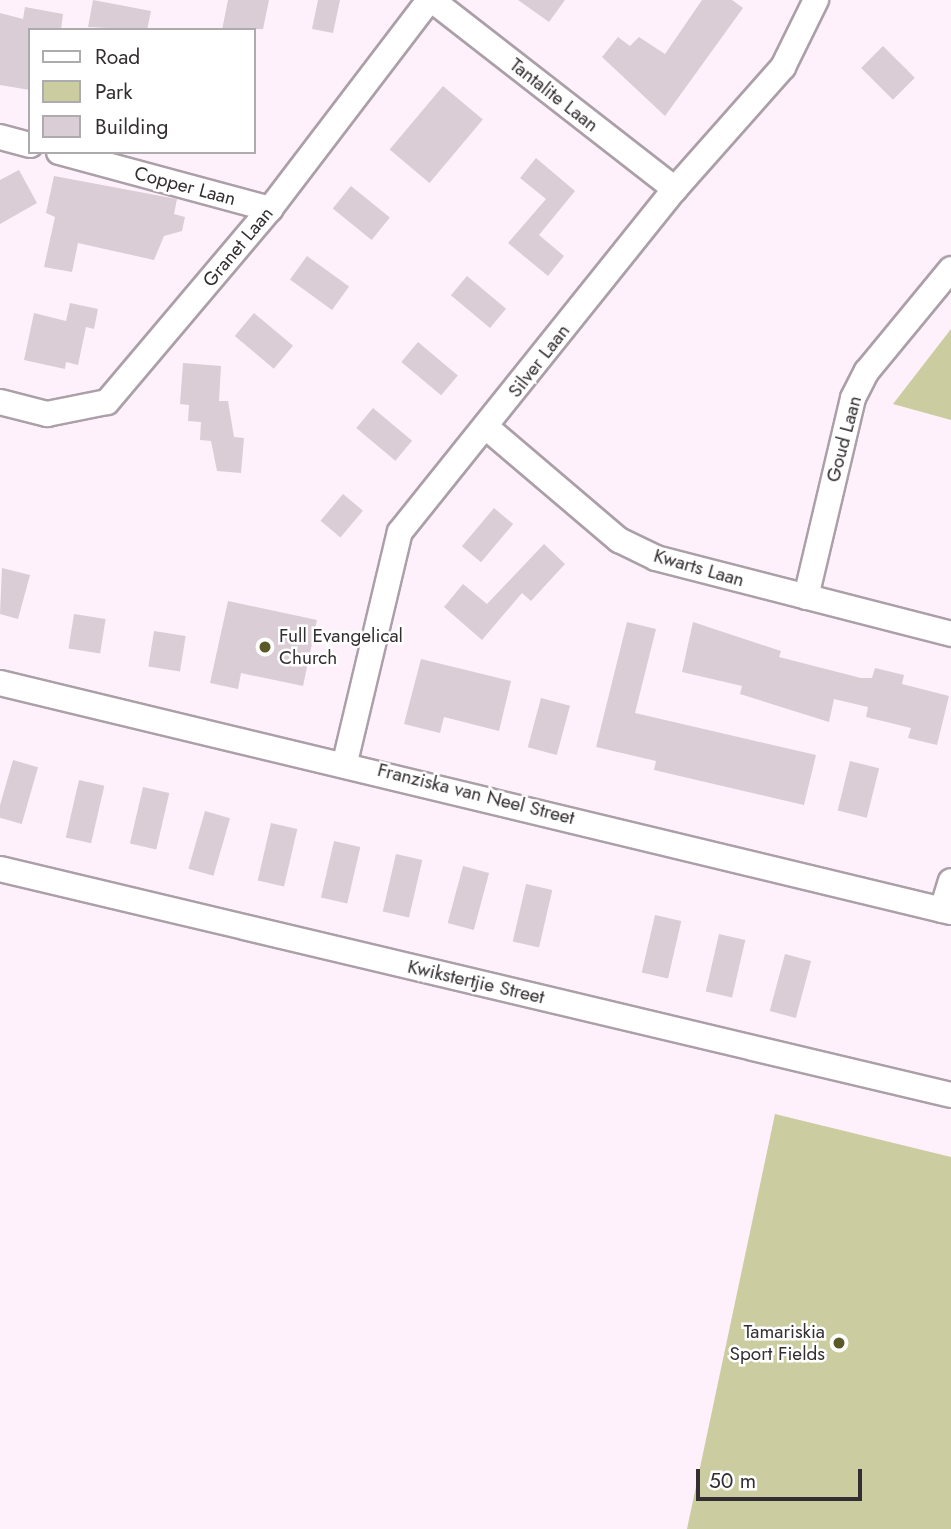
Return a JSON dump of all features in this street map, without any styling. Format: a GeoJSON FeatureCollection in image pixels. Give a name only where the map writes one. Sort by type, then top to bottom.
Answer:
{"type":"FeatureCollection","features":[{"type":"Feature","properties":{"kind":"street","name":"Tantalite Laan"},"geometry":{"type":"LineString","coordinates":[[431,0],[675,189]]}},
{"type":"Feature","properties":{"kind":"street","name":"Granet Laan"},"geometry":{"type":"LineString","coordinates":[[0,402],[47,414],[107,402],[270,209],[431,0]]}},
{"type":"Feature","properties":{"kind":"street","name":"Silver Laan"},"geometry":{"type":"LineString","coordinates":[[345,762],[400,532],[675,189],[783,67],[817,0]]}},
{"type":"Feature","properties":{"kind":"street"},"geometry":{"type":"LineString","coordinates":[[0,136],[28,144]]}},
{"type":"Feature","properties":{"kind":"street","name":"Copper Laan"},"geometry":{"type":"LineString","coordinates":[[66,154],[270,209]]}},
{"type":"Feature","properties":{"kind":"street","name":"Goud Laan"},"geometry":{"type":"LineString","coordinates":[[806,597],[853,398],[867,371],[951,269]]}},
{"type":"Feature","properties":{"kind":"street","name":"Kwarts Laan"},"geometry":{"type":"LineString","coordinates":[[486,427],[618,540],[656,558],[951,634]]}},
{"type":"Feature","properties":{"kind":"street","name":"Franziska van Neel Street"},"geometry":{"type":"LineString","coordinates":[[0,683],[345,762],[947,911]]}},
{"type":"Feature","properties":{"kind":"street","name":"Kwikstertjie Street"},"geometry":{"type":"LineString","coordinates":[[0,869],[951,1095]]}},
{"type":"Feature","properties":{"kind":"street"},"geometry":{"type":"LineString","coordinates":[[947,911],[951,881]]}},
{"type":"Feature","properties":{"kind":"green space"},"geometry":{"type":"Polygon","coordinates":[[[951,329],[951,420],[893,404],[951,329]]]}},
{"type":"Feature","properties":{"kind":"green space","name":"Tamariskia Sport Fields"},"geometry":{"type":"Polygon","coordinates":[[[775,1114],[951,1157],[951,1529],[687,1529],[775,1114]]]}},
{"type":"Feature","properties":{"kind":"building"},"geometry":{"type":"Polygon","coordinates":[[[93,0],[151,11],[147,28],[88,27],[93,0]]]}},
{"type":"Feature","properties":{"kind":"building"},"geometry":{"type":"Polygon","coordinates":[[[228,0],[269,0],[263,29],[222,28],[228,0]]]}},
{"type":"Feature","properties":{"kind":"building"},"geometry":{"type":"Polygon","coordinates":[[[318,0],[340,0],[333,33],[312,29],[318,0]]]}},
{"type":"Feature","properties":{"kind":"building"},"geometry":{"type":"Polygon","coordinates":[[[518,0],[565,0],[549,22],[518,0]]]}},
{"type":"Feature","properties":{"kind":"building"},"geometry":{"type":"Polygon","coordinates":[[[702,0],[732,0],[743,8],[665,116],[602,57],[618,37],[630,46],[639,37],[665,54],[702,0]]]}},
{"type":"Feature","properties":{"kind":"building"},"geometry":{"type":"Polygon","coordinates":[[[25,7],[63,14],[61,28],[28,28],[28,90],[0,85],[0,13],[23,19],[25,7]]]}},
{"type":"Feature","properties":{"kind":"building"},"geometry":{"type":"Polygon","coordinates":[[[883,46],[915,78],[893,100],[861,68],[883,46]]]}},
{"type":"Feature","properties":{"kind":"building"},"geometry":{"type":"Polygon","coordinates":[[[443,86],[483,119],[429,183],[390,150],[443,86]]]}},
{"type":"Feature","properties":{"kind":"building"},"geometry":{"type":"Polygon","coordinates":[[[536,158],[575,191],[539,235],[564,256],[548,276],[508,243],[546,199],[520,178],[536,158]]]}},
{"type":"Feature","properties":{"kind":"building"},"geometry":{"type":"Polygon","coordinates":[[[19,170],[37,203],[0,224],[0,180],[19,170]]]}},
{"type":"Feature","properties":{"kind":"building"},"geometry":{"type":"Polygon","coordinates":[[[54,176],[177,199],[174,214],[185,217],[182,231],[164,236],[154,260],[78,243],[72,272],[44,267],[55,217],[46,213],[54,176]]]}},
{"type":"Feature","properties":{"kind":"building"},"geometry":{"type":"Polygon","coordinates":[[[351,186],[390,217],[372,240],[333,209],[351,186]]]}},
{"type":"Feature","properties":{"kind":"building"},"geometry":{"type":"Polygon","coordinates":[[[307,256],[349,287],[332,310],[290,279],[307,256]]]}},
{"type":"Feature","properties":{"kind":"building"},"geometry":{"type":"Polygon","coordinates":[[[467,276],[506,309],[490,328],[451,295],[467,276]]]}},
{"type":"Feature","properties":{"kind":"building"},"geometry":{"type":"Polygon","coordinates":[[[70,303],[98,309],[94,329],[86,327],[78,365],[66,362],[65,369],[24,360],[34,313],[66,321],[70,303]]]}},
{"type":"Feature","properties":{"kind":"building"},"geometry":{"type":"Polygon","coordinates":[[[254,313],[293,346],[274,369],[235,336],[254,313]]]}},
{"type":"Feature","properties":{"kind":"building"},"geometry":{"type":"Polygon","coordinates":[[[418,342],[458,375],[441,395],[401,362],[418,342]]]}},
{"type":"Feature","properties":{"kind":"building"},"geometry":{"type":"Polygon","coordinates":[[[183,363],[221,366],[219,401],[228,401],[234,437],[244,438],[241,473],[217,471],[211,441],[200,440],[201,422],[188,421],[189,405],[180,404],[183,363]]]}},
{"type":"Feature","properties":{"kind":"building"},"geometry":{"type":"Polygon","coordinates":[[[373,408],[412,441],[395,461],[356,428],[373,408]]]}},
{"type":"Feature","properties":{"kind":"building"},"geometry":{"type":"Polygon","coordinates":[[[343,494],[363,511],[340,538],[321,521],[343,494]]]}},
{"type":"Feature","properties":{"kind":"building"},"geometry":{"type":"Polygon","coordinates":[[[494,508],[513,524],[481,562],[462,546],[494,508]]]}},
{"type":"Feature","properties":{"kind":"building"},"geometry":{"type":"Polygon","coordinates":[[[544,544],[565,564],[531,601],[522,593],[482,640],[444,607],[463,584],[487,604],[544,544]]]}},
{"type":"Feature","properties":{"kind":"building"},"geometry":{"type":"Polygon","coordinates":[[[2,568],[30,575],[18,619],[0,614],[2,568]]]}},
{"type":"Feature","properties":{"kind":"building","name":"Full Evangelical Church"},"geometry":{"type":"Polygon","coordinates":[[[228,601],[317,620],[303,686],[241,673],[238,689],[210,683],[228,601]]]}},
{"type":"Feature","properties":{"kind":"building"},"geometry":{"type":"Polygon","coordinates":[[[74,614],[106,619],[100,654],[69,649],[74,614]]]}},
{"type":"Feature","properties":{"kind":"building"},"geometry":{"type":"Polygon","coordinates":[[[627,622],[656,629],[635,713],[816,755],[804,805],[654,770],[656,761],[596,747],[627,622]]]}},
{"type":"Feature","properties":{"kind":"building"},"geometry":{"type":"Polygon","coordinates":[[[693,622],[781,651],[779,657],[861,678],[872,678],[875,668],[904,675],[902,684],[949,696],[937,745],[908,738],[911,728],[866,717],[868,707],[834,699],[829,722],[740,694],[742,686],[682,672],[693,622]]]}},
{"type":"Feature","properties":{"kind":"building"},"geometry":{"type":"Polygon","coordinates":[[[154,631],[186,636],[180,672],[148,667],[154,631]]]}},
{"type":"Feature","properties":{"kind":"building"},"geometry":{"type":"Polygon","coordinates":[[[421,659],[511,681],[499,731],[444,717],[440,733],[404,724],[421,659]]]}},
{"type":"Feature","properties":{"kind":"building"},"geometry":{"type":"Polygon","coordinates":[[[541,698],[570,706],[557,755],[528,747],[541,698]]]}},
{"type":"Feature","properties":{"kind":"building"},"geometry":{"type":"Polygon","coordinates":[[[13,760],[38,767],[22,824],[0,818],[0,805],[13,760]]]}},
{"type":"Feature","properties":{"kind":"building"},"geometry":{"type":"Polygon","coordinates":[[[850,761],[879,768],[867,818],[838,810],[850,761]]]}},
{"type":"Feature","properties":{"kind":"building"},"geometry":{"type":"Polygon","coordinates":[[[79,780],[104,786],[91,843],[66,837],[79,780]]]}},
{"type":"Feature","properties":{"kind":"building"},"geometry":{"type":"Polygon","coordinates":[[[143,787],[169,793],[156,850],[130,844],[143,787]]]}},
{"type":"Feature","properties":{"kind":"building"},"geometry":{"type":"Polygon","coordinates":[[[205,811],[230,818],[213,876],[188,869],[205,811]]]}},
{"type":"Feature","properties":{"kind":"building"},"geometry":{"type":"Polygon","coordinates":[[[271,823],[297,829],[284,887],[258,880],[271,823]]]}},
{"type":"Feature","properties":{"kind":"building"},"geometry":{"type":"Polygon","coordinates":[[[334,841],[360,847],[347,904],[321,898],[334,841]]]}},
{"type":"Feature","properties":{"kind":"building"},"geometry":{"type":"Polygon","coordinates":[[[396,854],[422,860],[409,918],[383,911],[396,854]]]}},
{"type":"Feature","properties":{"kind":"building"},"geometry":{"type":"Polygon","coordinates":[[[463,866],[489,873],[474,930],[448,923],[463,866]]]}},
{"type":"Feature","properties":{"kind":"building"},"geometry":{"type":"Polygon","coordinates":[[[526,884],[552,890],[539,948],[513,941],[526,884]]]}},
{"type":"Feature","properties":{"kind":"building"},"geometry":{"type":"Polygon","coordinates":[[[655,915],[681,921],[668,979],[642,972],[655,915]]]}},
{"type":"Feature","properties":{"kind":"building"},"geometry":{"type":"Polygon","coordinates":[[[719,934],[745,940],[732,998],[706,991],[719,934]]]}},
{"type":"Feature","properties":{"kind":"building"},"geometry":{"type":"Polygon","coordinates":[[[785,954],[811,961],[796,1018],[770,1011],[785,954]]]}},
{"type":"Feature","properties":{"kind":"place","name":"Full Evangelical Church"},"geometry":{"type":"Point","coordinates":[265,647]}},
{"type":"Feature","properties":{"kind":"place","name":"Tamariskia Sport Fields"},"geometry":{"type":"Point","coordinates":[839,1343]}}]}
